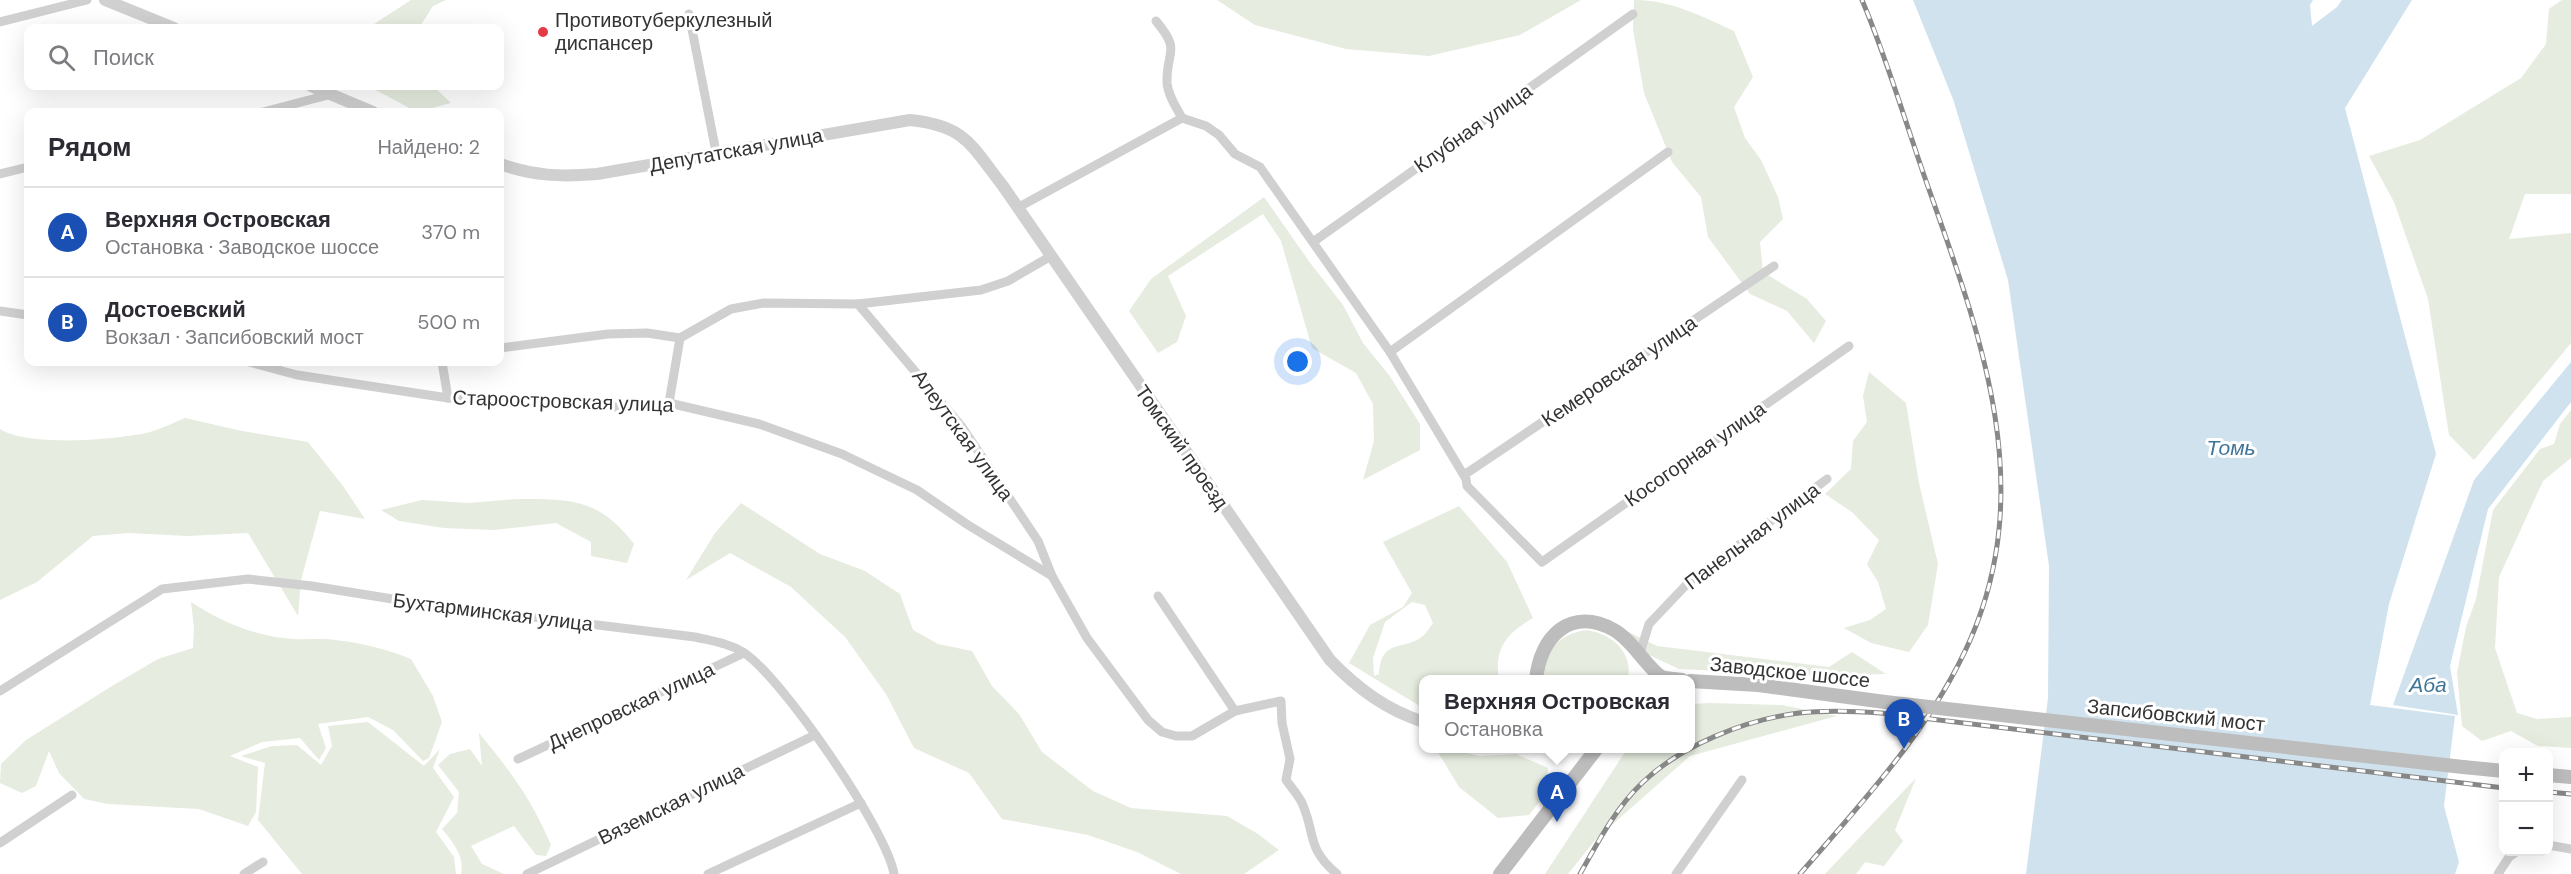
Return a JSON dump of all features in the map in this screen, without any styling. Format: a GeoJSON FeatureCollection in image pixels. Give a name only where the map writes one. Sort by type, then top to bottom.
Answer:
{"type":"FeatureCollection","features":[{"type":"Feature","properties":{"kind":"main road","name":"Заводское шоссе"},"geometry":{"type":"LineString","coordinates":[[1536,675],[1544,647],[1555,632],[1573,623],[1598,623],[1616,630],[1640,653],[1657,675]]}},
{"type":"Feature","properties":{"kind":"main road","name":"Заводское шоссе"},"geometry":{"type":"LineString","coordinates":[[1695,681],[1758,685],[1885,702]]}},
{"type":"Feature","properties":{"kind":"main road","name":"Запсибовский мост"},"geometry":{"type":"LineString","coordinates":[[1885,702],[2499,771]]}},
{"type":"Feature","properties":{"kind":"main road"},"geometry":{"type":"LineString","coordinates":[[1500,874],[1589,753]]}},
{"type":"Feature","properties":{"kind":"main road"},"geometry":{"type":"LineString","coordinates":[[2553,775],[2571,777]]}},
{"type":"Feature","properties":{"kind":"street"},"geometry":{"type":"LineString","coordinates":[[0,22],[87,0]]}},
{"type":"Feature","properties":{"kind":"street"},"geometry":{"type":"LineString","coordinates":[[105,0],[164,24]]}},
{"type":"Feature","properties":{"kind":"street"},"geometry":{"type":"LineString","coordinates":[[689,14],[716,152]]}},
{"type":"Feature","properties":{"kind":"street","name":"Клубная улица"},"geometry":{"type":"LineString","coordinates":[[1312,242],[1634,14]]}},
{"type":"Feature","properties":{"kind":"street"},"geometry":{"type":"LineString","coordinates":[[1156,21],[1171,41],[1173,48],[1167,85],[1182,118]]}},
{"type":"Feature","properties":{"kind":"street"},"geometry":{"type":"LineString","coordinates":[[322,90],[364,108]]}},
{"type":"Feature","properties":{"kind":"street"},"geometry":{"type":"LineString","coordinates":[[278,108],[332,94]]}},
{"type":"Feature","properties":{"kind":"street"},"geometry":{"type":"LineString","coordinates":[[1017,208],[1182,118],[1206,126],[1219,135],[1235,154],[1260,167],[1390,352],[1465,477]]}},
{"type":"Feature","properties":{"kind":"street","name":"Депутатская улица"},"geometry":{"type":"LineString","coordinates":[[504,165],[519,171],[554,177],[597,174],[910,120],[937,123],[959,133],[968,141]]}},
{"type":"Feature","properties":{"kind":"street","name":"Томский проезд"},"geometry":{"type":"LineString","coordinates":[[968,141],[1017,208],[1330,660],[1357,687],[1402,715],[1419,720]]}},
{"type":"Feature","properties":{"kind":"street"},"geometry":{"type":"LineString","coordinates":[[1390,352],[1668,152]]}},
{"type":"Feature","properties":{"kind":"street"},"geometry":{"type":"LineString","coordinates":[[0,174],[24,168]]}},
{"type":"Feature","properties":{"kind":"street"},"geometry":{"type":"LineString","coordinates":[[504,347],[608,334],[647,333],[680,338],[730,309],[764,303],[858,304],[981,290],[1008,281],[1050,256]]}},
{"type":"Feature","properties":{"kind":"street","name":"Кемеровская улица"},"geometry":{"type":"LineString","coordinates":[[1465,477],[1774,266]]}},
{"type":"Feature","properties":{"kind":"street","name":"Алеутская улица"},"geometry":{"type":"LineString","coordinates":[[858,304],[962,427],[1038,541],[1052,576]]}},
{"type":"Feature","properties":{"kind":"street"},"geometry":{"type":"LineString","coordinates":[[0,311],[24,314]]}},
{"type":"Feature","properties":{"kind":"street"},"geometry":{"type":"LineString","coordinates":[[669,403],[680,338]]}},
{"type":"Feature","properties":{"kind":"street","name":"Косогорная улица"},"geometry":{"type":"LineString","coordinates":[[1465,477],[1467,486],[1542,562],[1849,346]]}},
{"type":"Feature","properties":{"kind":"street","name":"Староостровская улица"},"geometry":{"type":"LineString","coordinates":[[264,366],[297,375],[448,398],[642,407],[669,403],[759,424],[842,454],[917,490],[968,525],[1052,576],[1087,638],[1148,720],[1162,732],[1176,736],[1192,736],[1235,711],[1281,701],[1282,723],[1290,759],[1286,780],[1302,803],[1312,841],[1325,864],[1337,874]]}},
{"type":"Feature","properties":{"kind":"street"},"geometry":{"type":"LineString","coordinates":[[442,366],[448,398]]}},
{"type":"Feature","properties":{"kind":"street","name":"Панельная улица"},"geometry":{"type":"LineString","coordinates":[[1640,653],[1649,624],[1688,583],[1827,479]]}},
{"type":"Feature","properties":{"kind":"street","name":"Бухтарминская улица"},"geometry":{"type":"LineString","coordinates":[[0,691],[162,589],[248,579],[312,586],[411,602],[695,637],[725,644],[744,653],[777,683],[861,804],[891,860],[894,874]]}},
{"type":"Feature","properties":{"kind":"street"},"geometry":{"type":"LineString","coordinates":[[1158,596],[1235,711]]}},
{"type":"Feature","properties":{"kind":"street","name":"Днепровская улица"},"geometry":{"type":"LineString","coordinates":[[518,759],[744,653]]}},
{"type":"Feature","properties":{"kind":"street","name":"Вяземская улица"},"geometry":{"type":"LineString","coordinates":[[527,874],[815,735]]}},
{"type":"Feature","properties":{"kind":"street"},"geometry":{"type":"LineString","coordinates":[[1676,874],[1742,780]]}},
{"type":"Feature","properties":{"kind":"street"},"geometry":{"type":"LineString","coordinates":[[0,843],[72,795]]}},
{"type":"Feature","properties":{"kind":"street"},"geometry":{"type":"LineString","coordinates":[[708,874],[861,804]]}},
{"type":"Feature","properties":{"kind":"street"},"geometry":{"type":"LineString","coordinates":[[2553,846],[2571,849]]}},
{"type":"Feature","properties":{"kind":"street"},"geometry":{"type":"LineString","coordinates":[[2498,874],[2510,856]]}},
{"type":"Feature","properties":{"kind":"street"},"geometry":{"type":"LineString","coordinates":[[244,874],[263,862]]}},
{"type":"Feature","properties":{"kind":"shaded area"},"geometry":{"type":"Polygon","coordinates":[[[411,0],[446,0],[433,6],[422,24],[374,24],[411,0]]]}},
{"type":"Feature","properties":{"kind":"shaded area"},"geometry":{"type":"Polygon","coordinates":[[[1217,0],[1581,0],[1520,35],[1429,56],[1346,49],[1255,25],[1217,0]]]}},
{"type":"Feature","properties":{"kind":"shaded area"},"geometry":{"type":"Polygon","coordinates":[[[1634,0],[1673,6],[1734,31],[1753,77],[1734,107],[1745,138],[1761,160],[1778,197],[1783,219],[1760,242],[1763,272],[1807,299],[1826,321],[1814,343],[1787,311],[1750,294],[1708,237],[1701,197],[1672,162],[1644,93],[1633,29],[1634,0]]]}},
{"type":"Feature","properties":{"kind":"shaded area"},"geometry":{"type":"Polygon","coordinates":[[[2562,0],[2571,0],[2571,194],[2525,194],[2509,239],[2571,233],[2571,343],[2474,460],[2449,435],[2428,299],[2394,202],[2369,156],[2420,140],[2521,78],[2546,44],[2549,9],[2562,0]]]}},
{"type":"Feature","properties":{"kind":"shaded area"},"geometry":{"type":"Polygon","coordinates":[[[376,90],[437,90],[451,103],[432,108],[409,108],[376,90]]]}},
{"type":"Feature","properties":{"kind":"shaded area"},"geometry":{"type":"Polygon","coordinates":[[[1264,197],[1343,305],[1363,343],[1389,375],[1420,424],[1420,450],[1363,480],[1374,441],[1373,404],[1356,373],[1312,348],[1281,241],[1263,214],[1168,276],[1186,316],[1177,342],[1158,353],[1129,311],[1151,279],[1264,197]]]}},
{"type":"Feature","properties":{"kind":"shaded area"},"geometry":{"type":"Polygon","coordinates":[[[1869,372],[1906,403],[1919,483],[1938,564],[1928,625],[1909,652],[1871,643],[1844,628],[1870,620],[1886,609],[1878,582],[1867,564],[1879,540],[1852,512],[1825,494],[1851,469],[1853,441],[1867,422],[1863,396],[1869,372]]]}},
{"type":"Feature","properties":{"kind":"shaded area"},"geometry":{"type":"Polygon","coordinates":[[[2571,410],[2571,458],[2543,481],[2499,577],[2495,648],[2517,713],[2537,719],[2571,717],[2571,748],[2538,746],[2511,731],[2482,741],[2462,726],[2457,673],[2466,627],[2476,599],[2493,510],[2540,449],[2554,444],[2560,424],[2571,410]]]}},
{"type":"Feature","properties":{"kind":"shaded area"},"geometry":{"type":"Polygon","coordinates":[[[185,418],[242,431],[308,442],[343,486],[365,519],[320,511],[301,580],[298,616],[248,533],[187,536],[128,533],[93,536],[37,582],[0,600],[0,429],[13,435],[30,438],[93,440],[146,433],[185,418]]]}},
{"type":"Feature","properties":{"kind":"shaded area"},"geometry":{"type":"Polygon","coordinates":[[[516,499],[568,501],[596,510],[621,529],[634,544],[627,563],[591,556],[591,542],[556,523],[494,530],[444,528],[399,521],[381,510],[422,500],[468,503],[516,499]]]}},
{"type":"Feature","properties":{"kind":"shaded area"},"geometry":{"type":"Polygon","coordinates":[[[741,503],[820,554],[865,571],[900,594],[913,630],[938,644],[972,651],[992,686],[1019,714],[1042,752],[1093,791],[1131,808],[1227,816],[1258,834],[1279,850],[1244,874],[1181,874],[1137,852],[1088,835],[1002,819],[969,773],[914,748],[886,694],[845,637],[791,587],[730,553],[686,580],[715,533],[741,503]]]}},
{"type":"Feature","properties":{"kind":"shaded area"},"geometry":{"type":"Polygon","coordinates":[[[1459,506],[1507,562],[1533,618],[1504,642],[1499,658],[1499,675],[1419,675],[1419,706],[1349,663],[1370,625],[1403,607],[1412,593],[1383,542],[1459,506]],[[1412,602],[1385,622],[1373,658],[1374,676],[1379,674],[1381,662],[1389,650],[1417,640],[1433,623],[1425,605],[1412,602]]]}},
{"type":"Feature","properties":{"kind":"shaded area"},"geometry":{"type":"Polygon","coordinates":[[[191,602],[227,622],[253,632],[280,638],[330,639],[355,643],[384,649],[411,659],[433,696],[442,722],[429,758],[423,761],[393,730],[368,717],[318,724],[326,748],[319,760],[300,738],[262,742],[230,756],[258,767],[256,812],[248,826],[199,809],[108,804],[84,799],[59,773],[49,751],[36,786],[22,793],[0,783],[1,764],[26,740],[158,659],[193,648],[194,628],[191,602]]]}},
{"type":"Feature","properties":{"kind":"shaded area"},"geometry":{"type":"Polygon","coordinates":[[[1612,624],[1657,646],[1829,667],[1852,652],[1886,674],[1827,676],[1679,669],[1636,649],[1612,624]]]}},
{"type":"Feature","properties":{"kind":"shaded area"},"geometry":{"type":"Polygon","coordinates":[[[1587,630],[1596,632],[1612,640],[1624,653],[1628,675],[1544,675],[1549,652],[1561,639],[1587,630]]]}},
{"type":"Feature","properties":{"kind":"shaded area"},"geometry":{"type":"Polygon","coordinates":[[[1695,704],[1782,705],[1837,716],[1690,756],[1596,839],[1568,874],[1545,874],[1624,753],[1695,753],[1695,704]]]}},
{"type":"Feature","properties":{"kind":"shaded area"},"geometry":{"type":"Polygon","coordinates":[[[368,722],[424,766],[440,749],[433,768],[454,797],[436,832],[454,857],[456,874],[302,874],[258,820],[265,763],[241,756],[272,746],[297,745],[321,765],[332,746],[328,726],[368,722]]]}},
{"type":"Feature","properties":{"kind":"shaded area"},"geometry":{"type":"Polygon","coordinates":[[[479,733],[520,786],[551,845],[546,856],[536,855],[514,826],[471,846],[482,864],[504,874],[461,874],[460,856],[442,829],[457,813],[459,792],[438,765],[450,754],[470,749],[482,766],[479,733]]]}},
{"type":"Feature","properties":{"kind":"shaded area"},"geometry":{"type":"Polygon","coordinates":[[[1438,753],[1467,753],[1479,756],[1516,754],[1548,768],[1547,792],[1529,815],[1498,818],[1459,787],[1438,753]]]}},
{"type":"Feature","properties":{"kind":"shaded area"},"geometry":{"type":"Polygon","coordinates":[[[1916,778],[1895,830],[1903,841],[1884,866],[1865,862],[1856,874],[1825,874],[1916,778]]]}},
{"type":"Feature","properties":{"kind":"water","name":"Томь"},"geometry":{"type":"Polygon","coordinates":[[[1913,0],[2313,0],[2310,5],[2312,26],[2337,7],[2342,0],[2412,0],[2345,108],[2436,454],[2389,604],[2370,705],[2455,716],[2444,806],[2459,862],[2455,874],[2026,874],[2048,698],[2049,566],[2008,280],[1953,99],[1913,0]]]}},
{"type":"Feature","properties":{"kind":"water","name":"Аба"},"geometry":{"type":"Polygon","coordinates":[[[2571,362],[2571,402],[2488,509],[2450,666],[2458,715],[2393,705],[2474,480],[2571,362]]]}},
{"type":"Feature","properties":{"kind":"railway"},"geometry":{"type":"LineString","coordinates":[[1800,874],[1895,762],[1917,733],[1955,671],[1971,638],[1990,580],[2000,522],[2000,464],[1994,407],[1981,350],[1946,237],[1888,67],[1862,0]]}},
{"type":"Feature","properties":{"kind":"railway"},"geometry":{"type":"LineString","coordinates":[[1695,746],[1736,728],[1778,716],[1840,711],[1881,713],[2499,787]]}},
{"type":"Feature","properties":{"kind":"railway"},"geometry":{"type":"LineString","coordinates":[[1580,874],[1608,826],[1632,793],[1658,769],[1683,753]]}},
{"type":"Feature","properties":{"kind":"railway"},"geometry":{"type":"LineString","coordinates":[[2553,792],[2571,794]]}},
{"type":"Feature","properties":{"kind":"place","name":"Противотуберкулезный диспансер"},"geometry":{"type":"Point","coordinates":[543,32]}},
{"type":"Feature","properties":{"kind":"place","name":"Достоевский"},"geometry":{"type":"Point","coordinates":[1904,749]}},
{"type":"Feature","properties":{"kind":"place","name":"Верхняя Островская"},"geometry":{"type":"Point","coordinates":[1557,822]}}]}
